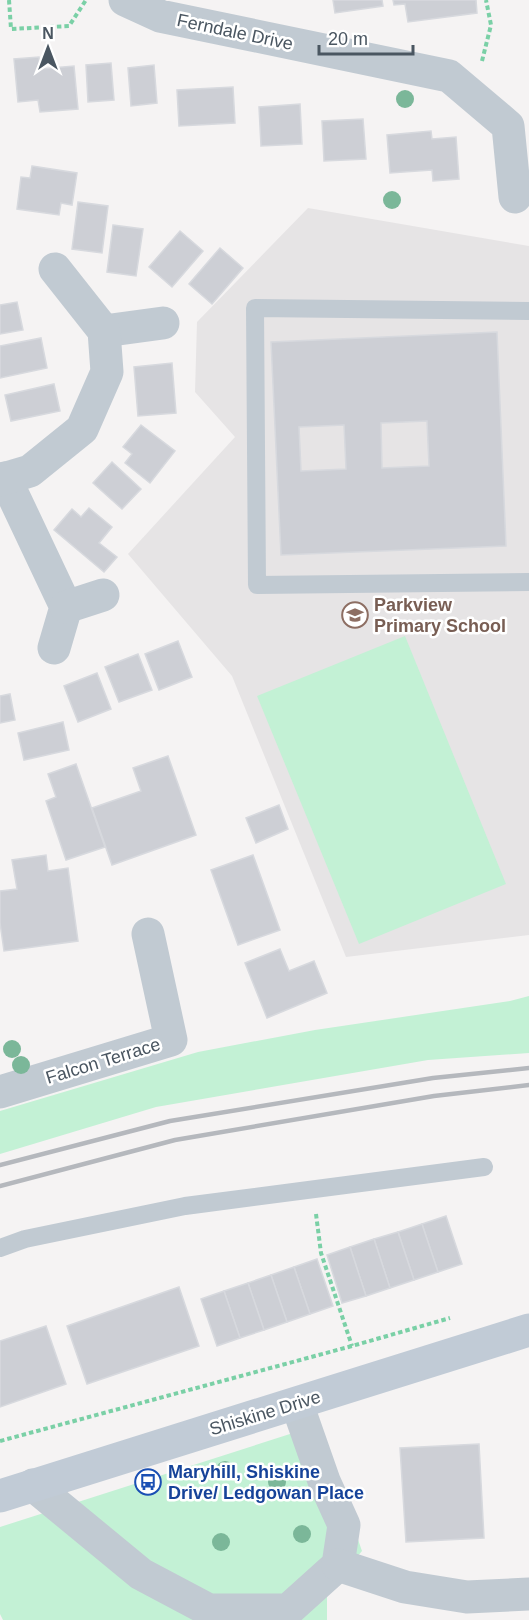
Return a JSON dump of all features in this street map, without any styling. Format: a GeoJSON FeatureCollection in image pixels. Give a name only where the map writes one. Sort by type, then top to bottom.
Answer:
{"type":"FeatureCollection","features":[{"type":"Feature","properties":{"kind":"street","name":"Ferndale Drive"},"geometry":{"type":"LineString","coordinates":[[125,0],[160,16],[449,76],[508,126],[515,197]]}},
{"type":"Feature","properties":{"kind":"street"},"geometry":{"type":"LineString","coordinates":[[54,648],[66,607],[3,479],[30,471],[82,429],[106,372],[104,331],[55,269]]}},
{"type":"Feature","properties":{"kind":"street"},"geometry":{"type":"LineString","coordinates":[[104,331],[164,323]]}},
{"type":"Feature","properties":{"kind":"street"},"geometry":{"type":"LineString","coordinates":[[66,607],[103,595]]}},
{"type":"Feature","properties":{"kind":"street","name":"Falcon Terrace"},"geometry":{"type":"LineString","coordinates":[[0,1092],[171,1040],[148,934]]}},
{"type":"Feature","properties":{"kind":"street","name":"Shiskine Drive"},"geometry":{"type":"LineString","coordinates":[[0,1496],[529,1330]]}},
{"type":"Feature","properties":{"kind":"street"},"geometry":{"type":"LineString","coordinates":[[33,1485],[141,1574],[209,1610],[288,1610],[338,1565],[344,1525],[324,1481],[297,1404]]}},
{"type":"Feature","properties":{"kind":"street"},"geometry":{"type":"LineString","coordinates":[[338,1565],[405,1587],[467,1597],[529,1594]]}},
{"type":"Feature","properties":{"kind":"lane"},"geometry":{"type":"LineString","coordinates":[[529,311],[255,308],[257,585],[529,582]]}},
{"type":"Feature","properties":{"kind":"lane"},"geometry":{"type":"LineString","coordinates":[[0,1248],[24,1239],[185,1206],[484,1167]]}},
{"type":"Feature","properties":{"kind":"path"},"geometry":{"type":"LineString","coordinates":[[9,0],[11,28],[69,26],[86,0]]}},
{"type":"Feature","properties":{"kind":"path"},"geometry":{"type":"LineString","coordinates":[[473,96],[491,25],[486,0]]}},
{"type":"Feature","properties":{"kind":"path"},"geometry":{"type":"LineString","coordinates":[[312,1190],[321,1253],[352,1346]]}},
{"type":"Feature","properties":{"kind":"path"},"geometry":{"type":"LineString","coordinates":[[0,1441],[451,1317]]}},
{"type":"Feature","properties":{"kind":"shaded area","name":"Parkview Primary School"},"geometry":{"type":"Polygon","coordinates":[[[308,208],[529,246],[529,935],[346,957],[232,676],[128,554],[235,437],[195,392],[197,322],[308,208]]]}},
{"type":"Feature","properties":{"kind":"green space"},"geometry":{"type":"Polygon","coordinates":[[[405,636],[506,884],[359,944],[257,696],[405,636]]]}},
{"type":"Feature","properties":{"kind":"green space"},"geometry":{"type":"Polygon","coordinates":[[[529,996],[529,1053],[428,1060],[156,1107],[0,1154],[0,1111],[198,1052],[315,1030],[510,1001],[529,996]]]}},
{"type":"Feature","properties":{"kind":"green space"},"geometry":{"type":"Polygon","coordinates":[[[318,1425],[362,1551],[327,1592],[327,1620],[3,1620],[0,1614],[0,1527],[318,1425]]]}},
{"type":"Feature","properties":{"kind":"building"},"geometry":{"type":"Polygon","coordinates":[[[333,0],[382,0],[383,6],[335,13],[333,0]]]}},
{"type":"Feature","properties":{"kind":"building"},"geometry":{"type":"Polygon","coordinates":[[[393,0],[476,0],[477,13],[408,22],[405,4],[394,5],[393,0]]]}},
{"type":"Feature","properties":{"kind":"building"},"geometry":{"type":"Polygon","coordinates":[[[39,57],[40,69],[74,66],[78,109],[40,112],[38,100],[18,102],[14,59],[39,57]]]}},
{"type":"Feature","properties":{"kind":"building"},"geometry":{"type":"Polygon","coordinates":[[[111,63],[114,100],[88,102],[86,65],[111,63]]]}},
{"type":"Feature","properties":{"kind":"building"},"geometry":{"type":"Polygon","coordinates":[[[154,65],[157,103],[131,106],[128,68],[154,65]]]}},
{"type":"Feature","properties":{"kind":"building"},"geometry":{"type":"Polygon","coordinates":[[[233,87],[235,123],[179,126],[177,90],[233,87]]]}},
{"type":"Feature","properties":{"kind":"building"},"geometry":{"type":"Polygon","coordinates":[[[300,104],[302,144],[261,146],[259,107],[300,104]]]}},
{"type":"Feature","properties":{"kind":"building"},"geometry":{"type":"Polygon","coordinates":[[[363,119],[366,159],[324,161],[322,121],[363,119]]]}},
{"type":"Feature","properties":{"kind":"building"},"geometry":{"type":"Polygon","coordinates":[[[431,131],[432,139],[456,137],[459,179],[433,181],[432,170],[390,173],[387,135],[431,131]]]}},
{"type":"Feature","properties":{"kind":"building"},"geometry":{"type":"Polygon","coordinates":[[[32,166],[77,173],[72,205],[61,203],[59,215],[17,209],[21,177],[30,178],[32,166]]]}},
{"type":"Feature","properties":{"kind":"building"},"geometry":{"type":"Polygon","coordinates":[[[78,202],[108,206],[102,253],[72,249],[78,202]]]}},
{"type":"Feature","properties":{"kind":"building"},"geometry":{"type":"Polygon","coordinates":[[[113,225],[143,229],[136,276],[107,272],[113,225]]]}},
{"type":"Feature","properties":{"kind":"building"},"geometry":{"type":"Polygon","coordinates":[[[180,231],[203,251],[172,287],[149,267],[180,231]]]}},
{"type":"Feature","properties":{"kind":"building"},"geometry":{"type":"Polygon","coordinates":[[[220,248],[243,268],[212,304],[189,284],[220,248]]]}},
{"type":"Feature","properties":{"kind":"building"},"geometry":{"type":"Polygon","coordinates":[[[17,302],[23,330],[0,334],[0,305],[17,302]]]}},
{"type":"Feature","properties":{"kind":"building"},"geometry":{"type":"Polygon","coordinates":[[[497,332],[506,546],[281,555],[271,342],[497,332]],[[427,421],[381,423],[382,468],[429,466],[427,421]],[[344,425],[299,427],[301,471],[346,469],[344,425]]]}},
{"type":"Feature","properties":{"kind":"building"},"geometry":{"type":"Polygon","coordinates":[[[41,338],[47,368],[0,378],[0,346],[41,338]]]}},
{"type":"Feature","properties":{"kind":"building"},"geometry":{"type":"Polygon","coordinates":[[[172,363],[176,413],[138,416],[134,367],[172,363]]]}},
{"type":"Feature","properties":{"kind":"building"},"geometry":{"type":"Polygon","coordinates":[[[54,384],[60,411],[11,421],[5,395],[54,384]]]}},
{"type":"Feature","properties":{"kind":"building"},"geometry":{"type":"Polygon","coordinates":[[[141,425],[175,451],[150,483],[125,463],[132,454],[123,447],[141,425]]]}},
{"type":"Feature","properties":{"kind":"building"},"geometry":{"type":"Polygon","coordinates":[[[112,462],[141,489],[122,509],[93,483],[112,462]]]}},
{"type":"Feature","properties":{"kind":"building"},"geometry":{"type":"Polygon","coordinates":[[[89,508],[112,527],[99,543],[117,557],[104,572],[54,530],[72,509],[81,517],[89,508]]]}},
{"type":"Feature","properties":{"kind":"building"},"geometry":{"type":"Polygon","coordinates":[[[178,641],[192,677],[159,690],[145,654],[178,641]]]}},
{"type":"Feature","properties":{"kind":"building"},"geometry":{"type":"Polygon","coordinates":[[[138,654],[152,690],[119,702],[105,667],[138,654]]]}},
{"type":"Feature","properties":{"kind":"building"},"geometry":{"type":"Polygon","coordinates":[[[97,673],[111,709],[78,722],[64,686],[97,673]]]}},
{"type":"Feature","properties":{"kind":"building"},"geometry":{"type":"Polygon","coordinates":[[[10,694],[15,720],[0,723],[0,696],[10,694]]]}},
{"type":"Feature","properties":{"kind":"building"},"geometry":{"type":"Polygon","coordinates":[[[63,722],[69,750],[24,760],[18,733],[63,722]]]}},
{"type":"Feature","properties":{"kind":"building"},"geometry":{"type":"Polygon","coordinates":[[[168,756],[196,835],[112,865],[92,808],[141,791],[133,768],[168,756]]]}},
{"type":"Feature","properties":{"kind":"building"},"geometry":{"type":"Polygon","coordinates":[[[76,764],[105,847],[66,860],[46,801],[56,797],[48,774],[76,764]]]}},
{"type":"Feature","properties":{"kind":"building"},"geometry":{"type":"Polygon","coordinates":[[[279,805],[288,829],[256,843],[246,818],[279,805]]]}},
{"type":"Feature","properties":{"kind":"building"},"geometry":{"type":"Polygon","coordinates":[[[46,855],[48,871],[68,868],[78,941],[4,951],[0,923],[0,891],[17,889],[12,860],[46,855]]]}},
{"type":"Feature","properties":{"kind":"building"},"geometry":{"type":"Polygon","coordinates":[[[253,855],[280,930],[238,945],[211,870],[253,855]]]}},
{"type":"Feature","properties":{"kind":"building"},"geometry":{"type":"Polygon","coordinates":[[[280,949],[289,971],[314,961],[327,993],[267,1018],[245,963],[280,949]]]}},
{"type":"Feature","properties":{"kind":"building"},"geometry":{"type":"Polygon","coordinates":[[[446,1216],[462,1264],[438,1272],[422,1224],[446,1216]]]}},
{"type":"Feature","properties":{"kind":"building"},"geometry":{"type":"Polygon","coordinates":[[[422,1224],[438,1272],[414,1280],[398,1232],[422,1224]]]}},
{"type":"Feature","properties":{"kind":"building"},"geometry":{"type":"Polygon","coordinates":[[[398,1232],[414,1280],[390,1288],[374,1239],[398,1232]]]}},
{"type":"Feature","properties":{"kind":"building"},"geometry":{"type":"Polygon","coordinates":[[[374,1239],[390,1288],[366,1296],[350,1247],[374,1239]]]}},
{"type":"Feature","properties":{"kind":"building"},"geometry":{"type":"Polygon","coordinates":[[[350,1247],[366,1296],[342,1303],[327,1255],[350,1247]]]}},
{"type":"Feature","properties":{"kind":"building"},"geometry":{"type":"Polygon","coordinates":[[[317,1259],[333,1306],[310,1314],[294,1267],[317,1259]]]}},
{"type":"Feature","properties":{"kind":"building"},"geometry":{"type":"Polygon","coordinates":[[[294,1267],[310,1314],[287,1322],[271,1275],[294,1267]]]}},
{"type":"Feature","properties":{"kind":"building"},"geometry":{"type":"Polygon","coordinates":[[[271,1275],[287,1322],[264,1330],[248,1283],[271,1275]]]}},
{"type":"Feature","properties":{"kind":"building"},"geometry":{"type":"Polygon","coordinates":[[[248,1283],[264,1330],[240,1338],[224,1291],[248,1283]]]}},
{"type":"Feature","properties":{"kind":"building"},"geometry":{"type":"Polygon","coordinates":[[[179,1287],[199,1346],[87,1384],[67,1326],[179,1287]]]}},
{"type":"Feature","properties":{"kind":"building"},"geometry":{"type":"Polygon","coordinates":[[[224,1291],[240,1338],[217,1346],[201,1299],[224,1291]]]}},
{"type":"Feature","properties":{"kind":"building"},"geometry":{"type":"Polygon","coordinates":[[[46,1326],[66,1384],[0,1407],[0,1341],[46,1326]]]}},
{"type":"Feature","properties":{"kind":"building"},"geometry":{"type":"Polygon","coordinates":[[[479,1444],[484,1538],[406,1542],[400,1448],[479,1444]]]}},
{"type":"Feature","properties":{"kind":"railway"},"geometry":{"type":"LineString","coordinates":[[0,1165],[170,1121],[433,1078],[529,1068]]}},
{"type":"Feature","properties":{"kind":"railway"},"geometry":{"type":"LineString","coordinates":[[0,1186],[175,1140],[434,1096],[529,1085]]}},
{"type":"Feature","properties":{"kind":"place","name":"Parkview Primary School"},"geometry":{"type":"Point","coordinates":[355,615]}},
{"type":"Feature","properties":{"kind":"place","name":"Maryhill, Shiskine Drive/ Ledgowan Place"},"geometry":{"type":"Point","coordinates":[148,1482]}}]}
